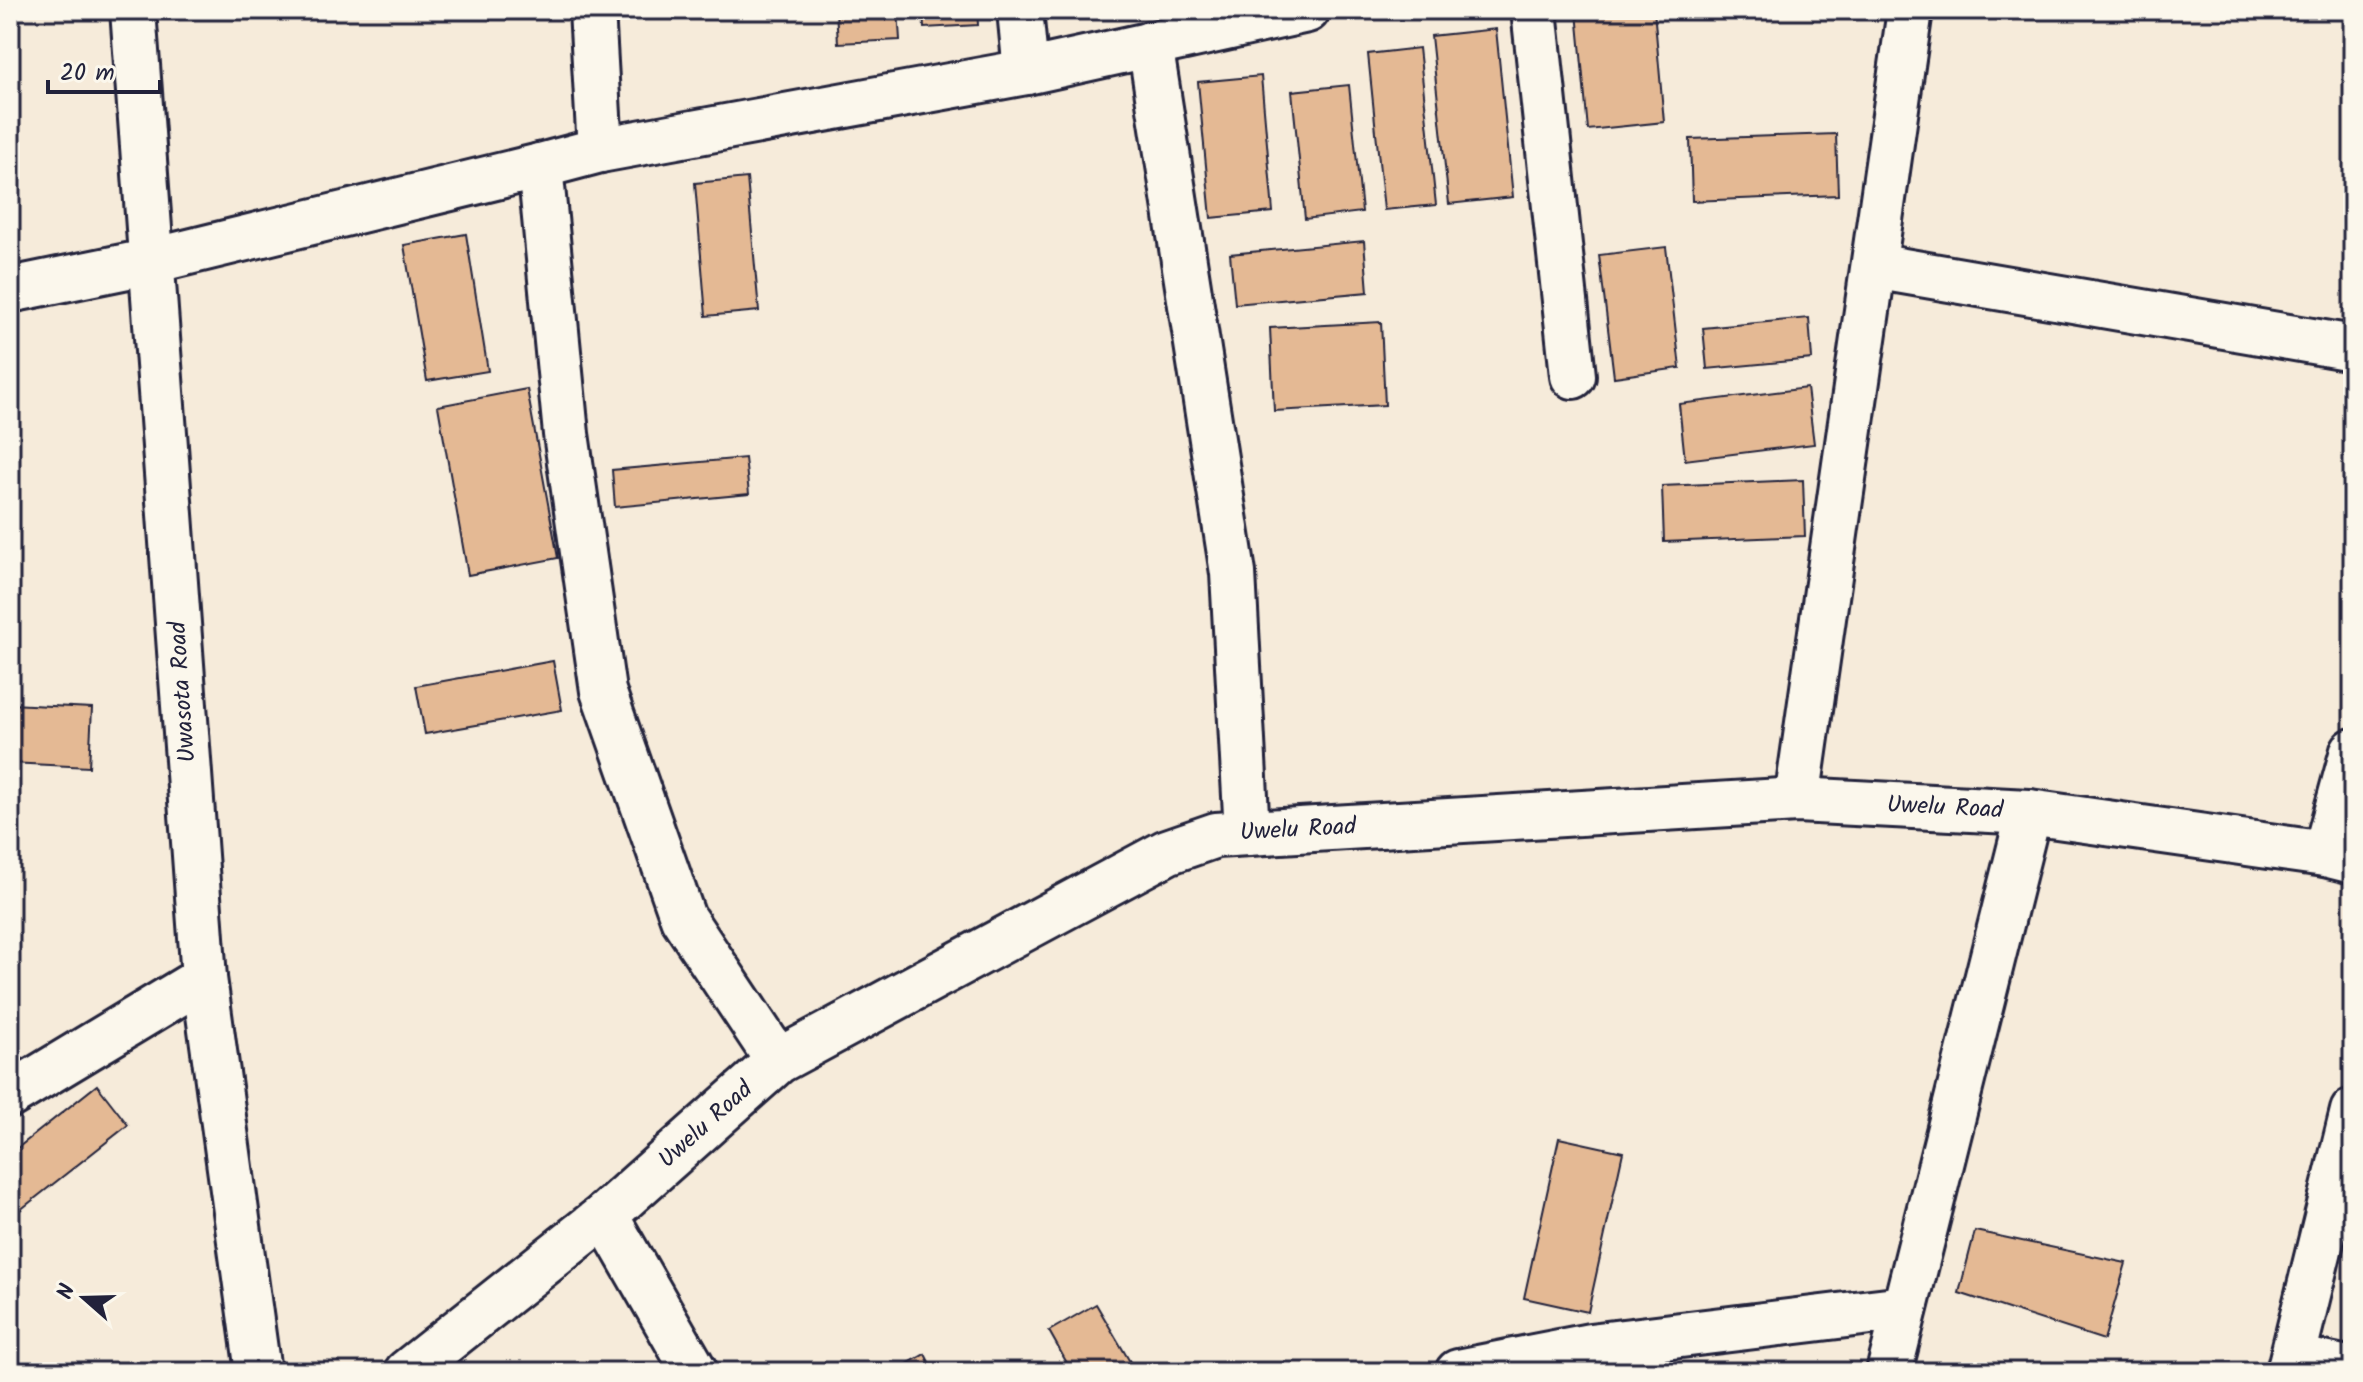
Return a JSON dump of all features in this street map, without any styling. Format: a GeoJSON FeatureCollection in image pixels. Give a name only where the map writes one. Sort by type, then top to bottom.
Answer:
{"type":"FeatureCollection","features":[{"type":"Feature","properties":{"kind":"street","name":"Uwasota Road"},"geometry":{"type":"LineString","coordinates":[[133,10],[204,978],[258,1372]]}},
{"type":"Feature","properties":{"kind":"street"},"geometry":{"type":"LineString","coordinates":[[592,10],[600,150]]}},
{"type":"Feature","properties":{"kind":"street"},"geometry":{"type":"LineString","coordinates":[[1020,10],[1026,72]]}},
{"type":"Feature","properties":{"kind":"street"},"geometry":{"type":"LineString","coordinates":[[10,290],[152,261],[600,150],[1026,72],[1307,10]]}},
{"type":"Feature","properties":{"kind":"street"},"geometry":{"type":"LineString","coordinates":[[1534,10],[1573,376]]}},
{"type":"Feature","properties":{"kind":"street"},"geometry":{"type":"LineString","coordinates":[[1797,800],[1910,10]]}},
{"type":"Feature","properties":{"kind":"street"},"geometry":{"type":"LineString","coordinates":[[1150,44],[1233,573],[1247,833]]}},
{"type":"Feature","properties":{"kind":"street"},"geometry":{"type":"LineString","coordinates":[[540,166],[566,434],[603,691],[683,918],[778,1061]]}},
{"type":"Feature","properties":{"kind":"street"},"geometry":{"type":"LineString","coordinates":[[1874,266],[2353,348]]}},
{"type":"Feature","properties":{"kind":"street"},"geometry":{"type":"LineString","coordinates":[[2339,858],[2353,751]]}},
{"type":"Feature","properties":{"kind":"street","name":"Uwelu Road"},"geometry":{"type":"LineString","coordinates":[[407,1372],[605,1215],[778,1061],[1167,852],[1216,835],[1797,800],[2029,812],[2339,858]]}},
{"type":"Feature","properties":{"kind":"street"},"geometry":{"type":"LineString","coordinates":[[1889,1372],[2029,812]]}},
{"type":"Feature","properties":{"kind":"street"},"geometry":{"type":"LineString","coordinates":[[10,1095],[204,978]]}},
{"type":"Feature","properties":{"kind":"street"},"geometry":{"type":"LineString","coordinates":[[2353,1111],[2291,1365],[2353,1370]]}},
{"type":"Feature","properties":{"kind":"street"},"geometry":{"type":"LineString","coordinates":[[605,1215],[695,1372]]}},
{"type":"Feature","properties":{"kind":"street"},"geometry":{"type":"LineString","coordinates":[[1458,1372],[1590,1346],[1904,1308]]}},
{"type":"Feature","properties":{"kind":"building"},"geometry":{"type":"Polygon","coordinates":[[[836,10],[898,10],[900,40],[838,43],[836,10]]]}},
{"type":"Feature","properties":{"kind":"building"},"geometry":{"type":"Polygon","coordinates":[[[923,10],[977,10],[978,25],[924,28],[923,10]]]}},
{"type":"Feature","properties":{"kind":"building"},"geometry":{"type":"Polygon","coordinates":[[[1654,10],[1664,122],[1588,130],[1577,12],[1654,10]]]}},
{"type":"Feature","properties":{"kind":"building"},"geometry":{"type":"Polygon","coordinates":[[[1496,29],[1513,197],[1449,204],[1431,36],[1496,29]]]}},
{"type":"Feature","properties":{"kind":"building"},"geometry":{"type":"Polygon","coordinates":[[[1419,48],[1436,205],[1384,210],[1368,54],[1419,48]]]}},
{"type":"Feature","properties":{"kind":"building"},"geometry":{"type":"Polygon","coordinates":[[[1261,76],[1273,212],[1211,218],[1198,82],[1261,76]]]}},
{"type":"Feature","properties":{"kind":"building"},"geometry":{"type":"Polygon","coordinates":[[[1349,85],[1362,212],[1305,219],[1292,91],[1349,85]]]}},
{"type":"Feature","properties":{"kind":"building"},"geometry":{"type":"Polygon","coordinates":[[[1836,134],[1838,195],[1692,201],[1690,139],[1836,134]]]}},
{"type":"Feature","properties":{"kind":"building"},"geometry":{"type":"Polygon","coordinates":[[[747,178],[759,311],[706,316],[695,183],[747,178]]]}},
{"type":"Feature","properties":{"kind":"building"},"geometry":{"type":"Polygon","coordinates":[[[466,234],[488,371],[427,381],[404,245],[466,234]]]}},
{"type":"Feature","properties":{"kind":"building"},"geometry":{"type":"Polygon","coordinates":[[[1364,241],[1368,292],[1235,304],[1230,254],[1364,241]]]}},
{"type":"Feature","properties":{"kind":"building"},"geometry":{"type":"Polygon","coordinates":[[[1666,247],[1680,368],[1614,377],[1599,255],[1666,247]]]}},
{"type":"Feature","properties":{"kind":"building"},"geometry":{"type":"Polygon","coordinates":[[[1809,318],[1812,359],[1707,369],[1703,328],[1809,318]]]}},
{"type":"Feature","properties":{"kind":"building"},"geometry":{"type":"Polygon","coordinates":[[[1381,322],[1385,405],[1274,411],[1270,328],[1381,322]]]}},
{"type":"Feature","properties":{"kind":"building"},"geometry":{"type":"Polygon","coordinates":[[[1807,388],[1814,444],[1685,460],[1679,404],[1807,388]]]}},
{"type":"Feature","properties":{"kind":"building"},"geometry":{"type":"Polygon","coordinates":[[[527,389],[558,558],[468,575],[438,406],[527,389]]]}},
{"type":"Feature","properties":{"kind":"building"},"geometry":{"type":"Polygon","coordinates":[[[745,458],[749,494],[615,507],[612,470],[745,458]]]}},
{"type":"Feature","properties":{"kind":"building"},"geometry":{"type":"Polygon","coordinates":[[[1803,480],[1805,536],[1664,542],[1662,486],[1803,480]]]}},
{"type":"Feature","properties":{"kind":"building"},"geometry":{"type":"Polygon","coordinates":[[[553,661],[562,710],[425,734],[416,686],[553,661]]]}},
{"type":"Feature","properties":{"kind":"building"},"geometry":{"type":"Polygon","coordinates":[[[10,704],[92,708],[89,767],[10,763],[10,704]]]}},
{"type":"Feature","properties":{"kind":"building"},"geometry":{"type":"Polygon","coordinates":[[[97,1085],[128,1125],[10,1218],[10,1154],[97,1085]]]}},
{"type":"Feature","properties":{"kind":"building"},"geometry":{"type":"Polygon","coordinates":[[[1559,1138],[1623,1152],[1588,1312],[1524,1298],[1559,1138]]]}},
{"type":"Feature","properties":{"kind":"building"},"geometry":{"type":"Polygon","coordinates":[[[1975,1231],[2126,1263],[2104,1340],[1959,1293],[1975,1231]]]}},
{"type":"Feature","properties":{"kind":"building"},"geometry":{"type":"Polygon","coordinates":[[[1096,1304],[1136,1372],[1072,1372],[1049,1331],[1096,1304]]]}},
{"type":"Feature","properties":{"kind":"building"},"geometry":{"type":"Polygon","coordinates":[[[925,1354],[934,1372],[893,1372],[925,1354]]]}}]}
